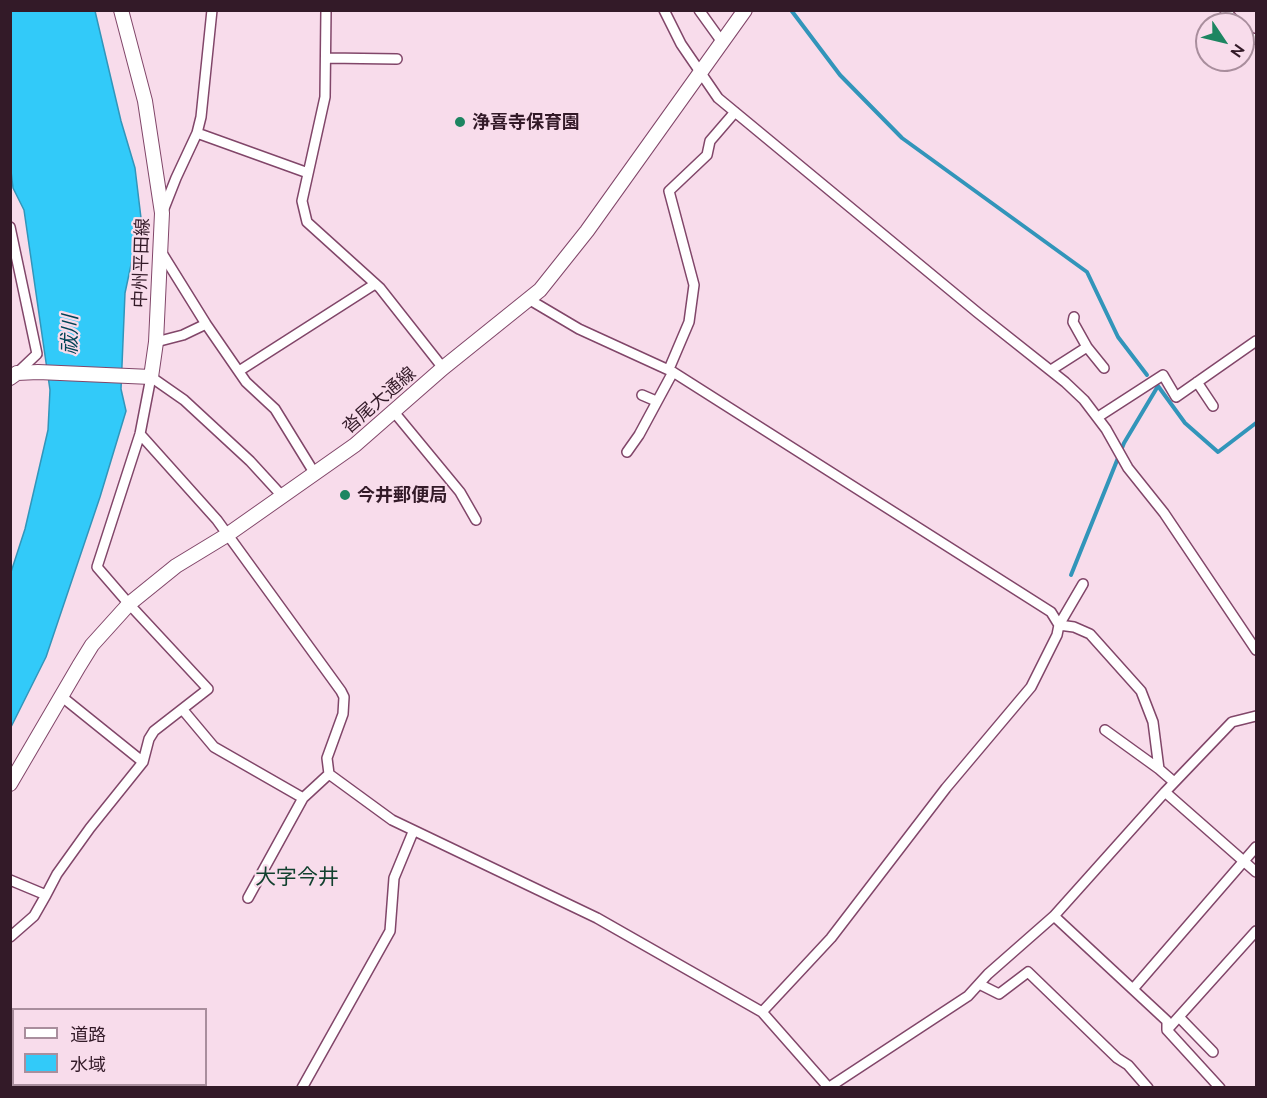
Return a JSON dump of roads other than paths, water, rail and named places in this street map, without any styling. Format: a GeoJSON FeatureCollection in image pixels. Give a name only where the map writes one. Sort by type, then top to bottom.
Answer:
{"type":"FeatureCollection","features":[{"type":"Feature","properties":{"kind":"main road","name":"中州平田線"},"geometry":{"type":"LineString","coordinates":[[121,10],[145,100],[162,213],[156,342],[149,377]]}},
{"type":"Feature","properties":{"kind":"main road","name":"沓尾大通線"},"geometry":{"type":"LineString","coordinates":[[10,784],[92,645],[129,604],[176,566],[227,535],[355,445],[443,368],[530,300],[587,231],[745,10]]}},
{"type":"Feature","properties":{"kind":"main road"},"geometry":{"type":"LineString","coordinates":[[14,376],[38,372],[149,377]]}},
{"type":"Feature","properties":{"kind":"street"},"geometry":{"type":"LineString","coordinates":[[162,213],[198,133],[205,89],[212,10]]}},
{"type":"Feature","properties":{"kind":"street"},"geometry":{"type":"LineString","coordinates":[[326,10],[325,97],[302,201],[307,222],[375,284],[443,368]]}},
{"type":"Feature","properties":{"kind":"street"},"geometry":{"type":"LineString","coordinates":[[664,10],[681,44],[718,98],[1051,370],[1098,417],[1128,468],[1164,513],[1257,650]]}},
{"type":"Feature","properties":{"kind":"street"},"geometry":{"type":"LineString","coordinates":[[699,10],[722,42]]}},
{"type":"Feature","properties":{"kind":"street"},"geometry":{"type":"LineString","coordinates":[[327,58],[397,58]]}},
{"type":"Feature","properties":{"kind":"street"},"geometry":{"type":"LineString","coordinates":[[627,452],[639,435],[671,370],[689,322],[694,285],[669,191],[707,155],[710,141],[735,112]]}},
{"type":"Feature","properties":{"kind":"street"},"geometry":{"type":"LineString","coordinates":[[198,133],[308,173]]}},
{"type":"Feature","properties":{"kind":"street"},"geometry":{"type":"LineString","coordinates":[[10,227],[37,354],[14,376]]}},
{"type":"Feature","properties":{"kind":"street"},"geometry":{"type":"LineString","coordinates":[[160,250],[206,324],[246,381],[275,409],[315,474]]}},
{"type":"Feature","properties":{"kind":"street"},"geometry":{"type":"LineString","coordinates":[[239,371],[375,284]]}},
{"type":"Feature","properties":{"kind":"street"},"geometry":{"type":"LineString","coordinates":[[530,300],[579,328],[671,370],[1051,612],[1059,625]]}},
{"type":"Feature","properties":{"kind":"street"},"geometry":{"type":"LineString","coordinates":[[1074,317],[1073,322],[1087,347],[1104,368]]}},
{"type":"Feature","properties":{"kind":"street"},"geometry":{"type":"LineString","coordinates":[[156,342],[183,335],[206,324]]}},
{"type":"Feature","properties":{"kind":"street"},"geometry":{"type":"LineString","coordinates":[[1098,417],[1163,375],[1176,397],[1255,346]]}},
{"type":"Feature","properties":{"kind":"street"},"geometry":{"type":"LineString","coordinates":[[1051,370],[1087,347]]}},
{"type":"Feature","properties":{"kind":"street"},"geometry":{"type":"LineString","coordinates":[[10,937],[34,916],[57,874],[90,828],[143,762],[149,739],[154,732],[208,689],[98,567],[140,434],[149,377],[184,400],[250,461],[283,497]]}},
{"type":"Feature","properties":{"kind":"street"},"geometry":{"type":"LineString","coordinates":[[1197,382],[1214,406]]}},
{"type":"Feature","properties":{"kind":"street"},"geometry":{"type":"LineString","coordinates":[[642,395],[656,401]]}},
{"type":"Feature","properties":{"kind":"street"},"geometry":{"type":"LineString","coordinates":[[394,412],[460,492],[476,520]]}},
{"type":"Feature","properties":{"kind":"street"},"geometry":{"type":"LineString","coordinates":[[140,434],[217,519],[341,691],[344,698],[343,714],[327,758],[330,774],[392,820],[413,832],[597,918],[762,1012],[828,1087],[968,996],[1054,916],[1174,782],[1232,722],[1257,716]]}},
{"type":"Feature","properties":{"kind":"street"},"geometry":{"type":"LineString","coordinates":[[762,1012],[831,938],[946,789],[1031,687],[1057,635],[1059,625],[1083,584]]}},
{"type":"Feature","properties":{"kind":"street"},"geometry":{"type":"LineString","coordinates":[[1059,625],[1074,627],[1090,634],[1141,691],[1153,722],[1159,770]]}},
{"type":"Feature","properties":{"kind":"street"},"geometry":{"type":"LineString","coordinates":[[62,696],[143,762]]}},
{"type":"Feature","properties":{"kind":"street"},"geometry":{"type":"LineString","coordinates":[[183,710],[214,747],[303,798]]}},
{"type":"Feature","properties":{"kind":"street"},"geometry":{"type":"LineString","coordinates":[[1106,730],[1174,782]]}},
{"type":"Feature","properties":{"kind":"street"},"geometry":{"type":"LineString","coordinates":[[248,898],[303,798],[330,774]]}},
{"type":"Feature","properties":{"kind":"street"},"geometry":{"type":"LineString","coordinates":[[1165,792],[1257,872]]}},
{"type":"Feature","properties":{"kind":"street"},"geometry":{"type":"LineString","coordinates":[[302,1088],[390,931],[394,878],[413,832]]}},
{"type":"Feature","properties":{"kind":"street"},"geometry":{"type":"LineString","coordinates":[[1132,989],[1257,847]]}},
{"type":"Feature","properties":{"kind":"street"},"geometry":{"type":"LineString","coordinates":[[10,880],[46,895]]}},
{"type":"Feature","properties":{"kind":"street"},"geometry":{"type":"LineString","coordinates":[[1054,916],[1167,1021],[1167,1030],[1220,1088]]}},
{"type":"Feature","properties":{"kind":"street"},"geometry":{"type":"LineString","coordinates":[[1167,1030],[1257,931]]}},
{"type":"Feature","properties":{"kind":"street"},"geometry":{"type":"LineString","coordinates":[[979,984],[999,994],[1028,972],[1117,1058],[1128,1065],[1148,1088]]}},
{"type":"Feature","properties":{"kind":"street"},"geometry":{"type":"LineString","coordinates":[[1179,1017],[1213,1052]]}},
{"type":"Feature","properties":{"kind":"water","name":"祓川"},"geometry":{"type":"Polygon","coordinates":[[[11,11],[95,11],[121,121],[135,168],[141,218],[125,293],[121,389],[126,411],[100,497],[46,657],[11,727],[11,572],[25,529],[48,430],[50,390],[24,210],[13,188],[11,171],[11,11]]]}},
{"type":"Feature","properties":{"kind":"waterway"},"geometry":{"type":"LineString","coordinates":[[791,10],[840,75],[902,138],[1087,272],[1118,337],[1147,375]]}},
{"type":"Feature","properties":{"kind":"waterway"},"geometry":{"type":"LineString","coordinates":[[1071,575],[1124,443],[1158,386],[1185,423],[1218,452],[1256,423]]}},
{"type":"Feature","properties":{"kind":"place","name":"浄喜寺保育園"},"geometry":{"type":"Point","coordinates":[460,122]}},
{"type":"Feature","properties":{"kind":"place","name":"今井郵便局"},"geometry":{"type":"Point","coordinates":[345,495]}},
{"type":"Feature","properties":{"kind":"district","name":"大字今井"},"geometry":{"type":"Point","coordinates":[297,877]}}]}
